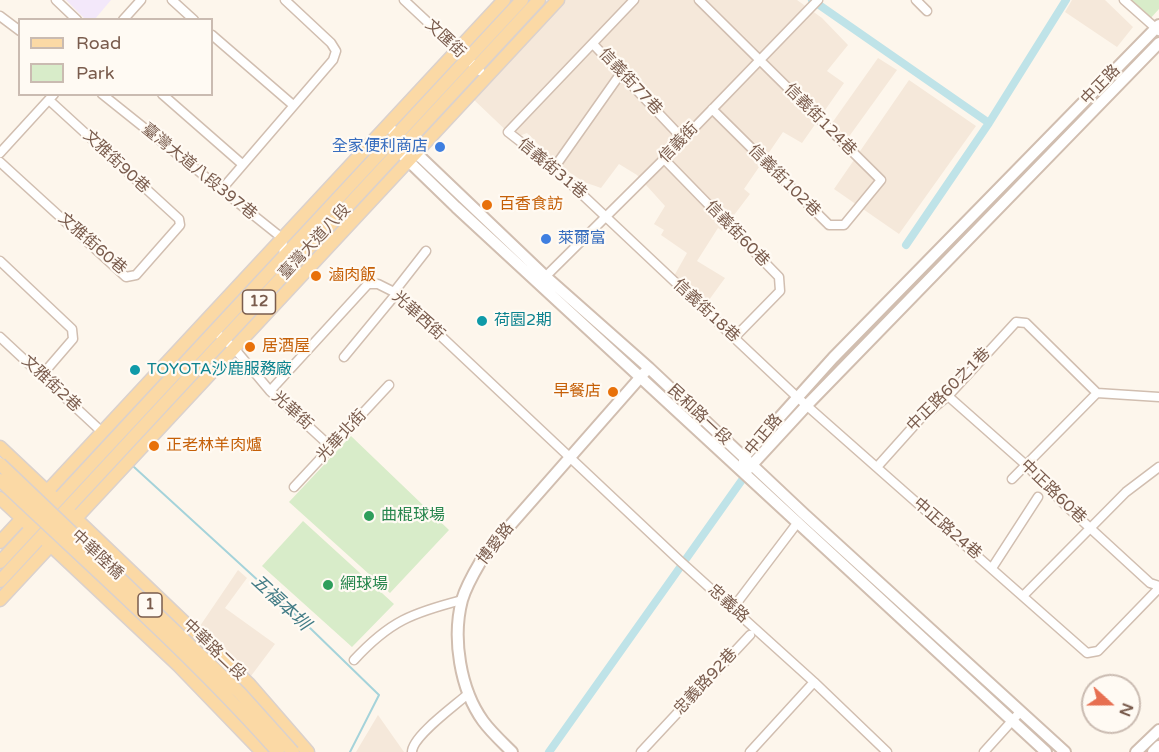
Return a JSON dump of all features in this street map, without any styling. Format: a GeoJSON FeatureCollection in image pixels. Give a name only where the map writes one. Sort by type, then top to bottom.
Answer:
{"type":"FeatureCollection","features":[{"type":"Feature","properties":{"kind":"main road","name":"臺灣大道八段"},"geometry":{"type":"LineString","coordinates":[[0,542],[504,0]]}},
{"type":"Feature","properties":{"kind":"main road","name":"臺灣大道八段"},"geometry":{"type":"LineString","coordinates":[[0,581],[37,532],[62,505],[224,340],[398,143],[467,59],[522,0]]}},
{"type":"Feature","properties":{"kind":"main road","name":"臺灣大道八段"},"geometry":{"type":"LineString","coordinates":[[62,505],[214,330],[284,255],[476,68],[540,0]]}},
{"type":"Feature","properties":{"kind":"main road","name":"臺灣大道八段"},"geometry":{"type":"LineString","coordinates":[[0,600],[558,0]]}},
{"type":"Feature","properties":{"kind":"main road"},"geometry":{"type":"LineString","coordinates":[[384,129],[398,143]]}},
{"type":"Feature","properties":{"kind":"main road","name":"1"},"geometry":{"type":"LineString","coordinates":[[0,447],[62,505]]}},
{"type":"Feature","properties":{"kind":"main road","name":"中華陸橋"},"geometry":{"type":"LineString","coordinates":[[0,464],[233,685],[293,752]]}},
{"type":"Feature","properties":{"kind":"main road","name":"中華陸橋"},"geometry":{"type":"LineString","coordinates":[[0,480],[232,701],[278,752]]}},
{"type":"Feature","properties":{"kind":"main road","name":"臺灣大道八段"},"geometry":{"type":"LineString","coordinates":[[37,532],[47,492]]}},
{"type":"Feature","properties":{"kind":"main road","name":"1"},"geometry":{"type":"LineString","coordinates":[[0,498],[179,666],[262,752]]}},
{"type":"Feature","properties":{"kind":"main road","name":"中華路二段"},"geometry":{"type":"LineString","coordinates":[[62,505],[249,684],[308,752]]}},
{"type":"Feature","properties":{"kind":"main road","name":"臺灣大道八段"},"geometry":{"type":"LineString","coordinates":[[0,562],[37,532],[76,518]]}},
{"type":"Feature","properties":{"kind":"street"},"geometry":{"type":"LineString","coordinates":[[56,0],[75,18]]}},
{"type":"Feature","properties":{"kind":"street"},"geometry":{"type":"LineString","coordinates":[[125,18],[141,0]]}},
{"type":"Feature","properties":{"kind":"street"},"geometry":{"type":"LineString","coordinates":[[172,0],[192,18]]}},
{"type":"Feature","properties":{"kind":"street"},"geometry":{"type":"LineString","coordinates":[[222,189],[333,60],[336,51],[331,43],[285,0]]}},
{"type":"Feature","properties":{"kind":"street","name":"文匯街"},"geometry":{"type":"LineString","coordinates":[[404,0],[486,77]]}},
{"type":"Feature","properties":{"kind":"street","name":"信義街77巷"},"geometry":{"type":"LineString","coordinates":[[634,0],[593,44],[682,139]]}},
{"type":"Feature","properties":{"kind":"street","name":"信義街124巷"},"geometry":{"type":"LineString","coordinates":[[699,0],[881,180]]}},
{"type":"Feature","properties":{"kind":"street","name":"信義街"},"geometry":{"type":"LineString","coordinates":[[542,280],[664,159],[818,0]]}},
{"type":"Feature","properties":{"kind":"street"},"geometry":{"type":"LineString","coordinates":[[916,0],[927,11]]}},
{"type":"Feature","properties":{"kind":"street"},"geometry":{"type":"LineString","coordinates":[[1124,0],[1158,28]]}},
{"type":"Feature","properties":{"kind":"street"},"geometry":{"type":"LineString","coordinates":[[0,16],[18,30]]}},
{"type":"Feature","properties":{"kind":"street","name":"中正路"},"geometry":{"type":"LineString","coordinates":[[744,471],[744,457],[797,397],[1158,28]]}},
{"type":"Feature","properties":{"kind":"street"},"geometry":{"type":"LineString","coordinates":[[213,36],[293,105]]}},
{"type":"Feature","properties":{"kind":"street","name":"中正路"},"geometry":{"type":"LineString","coordinates":[[744,471],[754,465],[808,404],[1159,43]]}},
{"type":"Feature","properties":{"kind":"street","name":"信義街31巷"},"geometry":{"type":"LineString","coordinates":[[593,44],[508,132],[554,168],[606,216]]}},
{"type":"Feature","properties":{"kind":"street"},"geometry":{"type":"LineString","coordinates":[[554,168],[621,73]]}},
{"type":"Feature","properties":{"kind":"street","name":"臺灣大道八段397巷"},"geometry":{"type":"LineString","coordinates":[[105,96],[282,238]]}},
{"type":"Feature","properties":{"kind":"street"},"geometry":{"type":"LineString","coordinates":[[164,96],[242,164]]}},
{"type":"Feature","properties":{"kind":"street"},"geometry":{"type":"LineString","coordinates":[[0,153],[52,97]]}},
{"type":"Feature","properties":{"kind":"street","name":"文雅街90巷"},"geometry":{"type":"LineString","coordinates":[[52,97],[179,219],[180,225]]}},
{"type":"Feature","properties":{"kind":"street","name":"信義街102巷"},"geometry":{"type":"LineString","coordinates":[[712,109],[829,225],[844,225],[881,180]]}},
{"type":"Feature","properties":{"kind":"street","name":"民和路一段"},"geometry":{"type":"LineString","coordinates":[[398,143],[456,207],[649,368],[804,514],[1065,752]]}},
{"type":"Feature","properties":{"kind":"street","name":"信義街60巷"},"geometry":{"type":"LineString","coordinates":[[664,159],[779,277],[780,291],[734,338]]}},
{"type":"Feature","properties":{"kind":"street","name":"文雅街60巷"},"geometry":{"type":"LineString","coordinates":[[0,162],[126,277],[136,275],[180,225]]}},
{"type":"Feature","properties":{"kind":"street","name":"信義街18巷"},"geometry":{"type":"LineString","coordinates":[[606,216],[797,397],[808,404]]}},
{"type":"Feature","properties":{"kind":"street"},"geometry":{"type":"LineString","coordinates":[[282,238],[284,255]]}},
{"type":"Feature","properties":{"kind":"street"},"geometry":{"type":"LineString","coordinates":[[344,357],[426,251]]}},
{"type":"Feature","properties":{"kind":"street"},"geometry":{"type":"LineString","coordinates":[[0,261],[72,329],[73,339],[42,375]]}},
{"type":"Feature","properties":{"kind":"street","name":"民和路一段"},"geometry":{"type":"LineString","coordinates":[[542,280],[641,376],[1011,722],[1046,752]]}},
{"type":"Feature","properties":{"kind":"street","name":"光華西街"},"geometry":{"type":"LineString","coordinates":[[270,391],[368,284],[378,284],[395,293],[570,456]]}},
{"type":"Feature","properties":{"kind":"street","name":"光華街"},"geometry":{"type":"LineString","coordinates":[[205,321],[234,348],[270,391],[331,447]]}},
{"type":"Feature","properties":{"kind":"street","name":"中正路60之1巷"},"geometry":{"type":"LineString","coordinates":[[877,467],[920,419],[948,396],[1016,322],[1026,323],[1097,393]]}},
{"type":"Feature","properties":{"kind":"street","name":"文雅街2巷"},"geometry":{"type":"LineString","coordinates":[[0,337],[102,432]]}},
{"type":"Feature","properties":{"kind":"street","name":"博愛路"},"geometry":{"type":"LineString","coordinates":[[512,752],[483,721],[469,693],[461,664],[458,633],[462,600],[485,554],[649,368]]}},
{"type":"Feature","properties":{"kind":"street","name":"光華北街"},"geometry":{"type":"LineString","coordinates":[[294,487],[389,385]]}},
{"type":"Feature","properties":{"kind":"street"},"geometry":{"type":"LineString","coordinates":[[1012,479],[1097,393],[1159,397]]}},
{"type":"Feature","properties":{"kind":"street","name":"中正路60巷"},"geometry":{"type":"LineString","coordinates":[[948,396],[1026,465],[1150,584],[1159,587]]}},
{"type":"Feature","properties":{"kind":"street","name":"中正路24巷"},"geometry":{"type":"LineString","coordinates":[[808,404],[1087,653],[1098,651],[1159,587]]}},
{"type":"Feature","properties":{"kind":"street","name":"忠義路"},"geometry":{"type":"LineString","coordinates":[[570,456],[680,561],[814,682],[881,750]]}},
{"type":"Feature","properties":{"kind":"street"},"geometry":{"type":"LineString","coordinates":[[1023,596],[1089,527],[1126,492],[1159,467]]}},
{"type":"Feature","properties":{"kind":"street"},"geometry":{"type":"LineString","coordinates":[[992,568],[1038,497]]}},
{"type":"Feature","properties":{"kind":"street"},"geometry":{"type":"LineString","coordinates":[[733,608],[798,522]]}},
{"type":"Feature","properties":{"kind":"street"},"geometry":{"type":"LineString","coordinates":[[354,660],[387,628],[420,611],[462,600]]}},
{"type":"Feature","properties":{"kind":"street","name":"忠義路92巷"},"geometry":{"type":"LineString","coordinates":[[641,752],[750,635]]}},
{"type":"Feature","properties":{"kind":"street"},"geometry":{"type":"LineString","coordinates":[[750,752],[814,682]]}},
{"type":"Feature","properties":{"kind":"street"},"geometry":{"type":"LineString","coordinates":[[412,752],[413,744],[422,734],[469,693]]}},
{"type":"Feature","properties":{"kind":"street"},"geometry":{"type":"LineString","coordinates":[[984,752],[1020,712]]}},
{"type":"Feature","properties":{"kind":"street"},"geometry":{"type":"LineString","coordinates":[[1136,752],[1159,730]]}},
{"type":"Feature","properties":{"kind":"street"},"geometry":{"type":"LineString","coordinates":[[1153,752],[1159,746]]}},
{"type":"Feature","properties":{"kind":"shaded area"},"geometry":{"type":"Polygon","coordinates":[[[66,0],[111,0],[96,18],[84,18],[66,0]]]}},
{"type":"Feature","properties":{"kind":"shaded area"},"geometry":{"type":"Polygon","coordinates":[[[564,0],[797,0],[822,18],[848,45],[827,71],[844,83],[802,143],[783,132],[744,189],[750,194],[722,231],[718,228],[697,261],[725,278],[706,304],[674,276],[687,253],[661,235],[664,230],[654,224],[665,206],[637,175],[619,164],[601,188],[584,182],[560,166],[527,133],[514,138],[472,98],[564,0]]]}},
{"type":"Feature","properties":{"kind":"shaded area"},"geometry":{"type":"Polygon","coordinates":[[[1072,0],[1105,0],[1133,27],[1117,47],[1065,12],[1072,0]]]}},
{"type":"Feature","properties":{"kind":"shaded area"},"geometry":{"type":"Polygon","coordinates":[[[878,58],[897,70],[848,138],[832,123],[878,58]]]}},
{"type":"Feature","properties":{"kind":"shaded area"},"geometry":{"type":"Polygon","coordinates":[[[909,80],[976,126],[899,234],[834,189],[909,80]]]}},
{"type":"Feature","properties":{"kind":"shaded area"},"geometry":{"type":"Polygon","coordinates":[[[238,570],[247,578],[225,608],[275,644],[251,676],[200,626],[238,570]]]}},
{"type":"Feature","properties":{"kind":"shaded area"},"geometry":{"type":"Polygon","coordinates":[[[378,715],[404,752],[356,752],[378,715]]]}},
{"type":"Feature","properties":{"kind":"green space"},"geometry":{"type":"Polygon","coordinates":[[[1129,0],[1159,0],[1159,9],[1149,20],[1129,0]]]}},
{"type":"Feature","properties":{"kind":"green space","name":"曲棍球場"},"geometry":{"type":"Polygon","coordinates":[[[351,436],[449,530],[390,593],[289,502],[351,436]]]}},
{"type":"Feature","properties":{"kind":"green space","name":"網球場"},"geometry":{"type":"Polygon","coordinates":[[[303,521],[394,604],[352,647],[262,566],[303,521]]]}},
{"type":"Feature","properties":{"kind":"waterway"},"geometry":{"type":"LineString","coordinates":[[812,0],[989,123]]}},
{"type":"Feature","properties":{"kind":"waterway"},"geometry":{"type":"LineString","coordinates":[[906,245],[989,123],[1066,0]]}},
{"type":"Feature","properties":{"kind":"waterway","name":"五福本圳"},"geometry":{"type":"LineString","coordinates":[[134,467],[309,627],[379,695],[350,752]]}},
{"type":"Feature","properties":{"kind":"waterway"},"geometry":{"type":"LineString","coordinates":[[549,752],[742,480]]}},
{"type":"Feature","properties":{"kind":"place","name":"全家便利商店"},"geometry":{"type":"Point","coordinates":[440,147]}},
{"type":"Feature","properties":{"kind":"place","name":"百香食訪"},"geometry":{"type":"Point","coordinates":[487,205]}},
{"type":"Feature","properties":{"kind":"place","name":"萊爾富"},"geometry":{"type":"Point","coordinates":[546,239]}},
{"type":"Feature","properties":{"kind":"place","name":"滷肉飯"},"geometry":{"type":"Point","coordinates":[316,276]}},
{"type":"Feature","properties":{"kind":"place","name":"荷園2期"},"geometry":{"type":"Point","coordinates":[482,321]}},
{"type":"Feature","properties":{"kind":"place","name":"居酒屋"},"geometry":{"type":"Point","coordinates":[250,347]}},
{"type":"Feature","properties":{"kind":"place","name":"TOYOTA沙鹿服務廠"},"geometry":{"type":"Point","coordinates":[135,370]}},
{"type":"Feature","properties":{"kind":"place","name":"早餐店"},"geometry":{"type":"Point","coordinates":[613,392]}},
{"type":"Feature","properties":{"kind":"place","name":"正老林羊肉爐"},"geometry":{"type":"Point","coordinates":[154,446]}},
{"type":"Feature","properties":{"kind":"place","name":"曲棍球場"},"geometry":{"type":"Point","coordinates":[369,516]}},
{"type":"Feature","properties":{"kind":"place","name":"網球場"},"geometry":{"type":"Point","coordinates":[328,585]}}]}
